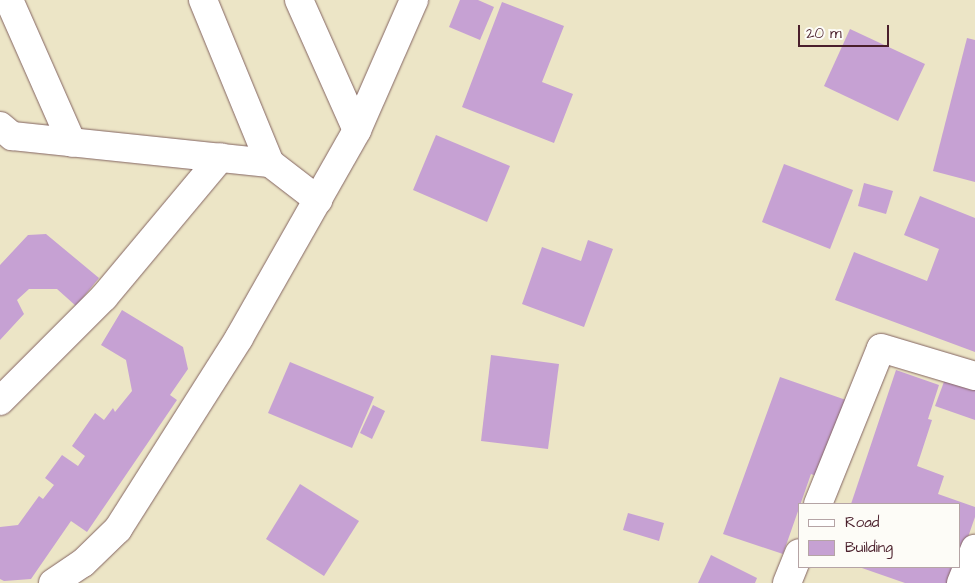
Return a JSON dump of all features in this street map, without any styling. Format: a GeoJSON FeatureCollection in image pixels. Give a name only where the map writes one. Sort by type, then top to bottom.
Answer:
{"type":"FeatureCollection","features":[{"type":"Feature","properties":{"kind":"street"},"geometry":{"type":"LineString","coordinates":[[10,0],[72,144]]}},
{"type":"Feature","properties":{"kind":"street"},"geometry":{"type":"LineString","coordinates":[[203,0],[270,163],[318,200]]}},
{"type":"Feature","properties":{"kind":"street"},"geometry":{"type":"LineString","coordinates":[[299,0],[357,130]]}},
{"type":"Feature","properties":{"kind":"street"},"geometry":{"type":"LineString","coordinates":[[53,583],[83,563],[118,529],[239,338],[357,130],[414,0]]}},
{"type":"Feature","properties":{"kind":"street"},"geometry":{"type":"LineString","coordinates":[[0,126],[12,136],[72,144],[270,163]]}},
{"type":"Feature","properties":{"kind":"street"},"geometry":{"type":"LineString","coordinates":[[0,401],[104,297],[221,157]]}},
{"type":"Feature","properties":{"kind":"street"},"geometry":{"type":"LineString","coordinates":[[818,503],[881,348],[975,376]]}},
{"type":"Feature","properties":{"kind":"street"},"geometry":{"type":"LineString","coordinates":[[961,583],[975,549]]}},
{"type":"Feature","properties":{"kind":"street"},"geometry":{"type":"LineString","coordinates":[[787,583],[798,556]]}},
{"type":"Feature","properties":{"kind":"building"},"geometry":{"type":"Polygon","coordinates":[[[460,0],[478,0],[494,7],[480,40],[449,27],[460,0]]]}},
{"type":"Feature","properties":{"kind":"building"},"geometry":{"type":"Polygon","coordinates":[[[502,2],[564,26],[542,82],[573,94],[554,143],[462,107],[502,2]]]}},
{"type":"Feature","properties":{"kind":"building"},"geometry":{"type":"Polygon","coordinates":[[[850,29],[925,64],[898,121],[824,86],[850,29]]]}},
{"type":"Feature","properties":{"kind":"building"},"geometry":{"type":"Polygon","coordinates":[[[967,38],[975,40],[975,182],[933,171],[967,38]]]}},
{"type":"Feature","properties":{"kind":"building"},"geometry":{"type":"Polygon","coordinates":[[[436,135],[510,166],[487,222],[413,190],[436,135]]]}},
{"type":"Feature","properties":{"kind":"building"},"geometry":{"type":"Polygon","coordinates":[[[784,164],[853,190],[830,249],[762,222],[784,164]]]}},
{"type":"Feature","properties":{"kind":"building"},"geometry":{"type":"Polygon","coordinates":[[[864,183],[893,191],[886,214],[858,206],[864,183]]]}},
{"type":"Feature","properties":{"kind":"building"},"geometry":{"type":"Polygon","coordinates":[[[920,196],[975,218],[975,352],[835,300],[854,252],[927,281],[939,249],[904,235],[920,196]]]}},
{"type":"Feature","properties":{"kind":"building"},"geometry":{"type":"Polygon","coordinates":[[[46,234],[99,278],[76,306],[57,289],[29,289],[17,300],[24,314],[0,340],[0,265],[28,235],[46,234]]]}},
{"type":"Feature","properties":{"kind":"building"},"geometry":{"type":"Polygon","coordinates":[[[588,240],[613,249],[584,327],[522,304],[542,247],[581,261],[588,240]]]}},
{"type":"Feature","properties":{"kind":"building"},"geometry":{"type":"Polygon","coordinates":[[[122,310],[183,347],[188,369],[170,395],[177,400],[87,532],[71,521],[31,579],[4,581],[0,579],[0,527],[18,525],[39,496],[43,499],[54,485],[45,478],[62,455],[78,466],[85,456],[72,446],[95,413],[104,420],[113,408],[115,412],[132,391],[126,360],[101,345],[122,310]]]}},
{"type":"Feature","properties":{"kind":"building"},"geometry":{"type":"Polygon","coordinates":[[[491,355],[559,364],[548,449],[481,441],[491,355]]]}},
{"type":"Feature","properties":{"kind":"building"},"geometry":{"type":"Polygon","coordinates":[[[290,362],[374,397],[352,448],[268,413],[290,362]]]}},
{"type":"Feature","properties":{"kind":"building"},"geometry":{"type":"Polygon","coordinates":[[[896,370],[939,385],[928,419],[932,420],[917,466],[944,476],[938,494],[975,507],[975,517],[960,560],[960,503],[851,503],[896,370]]]}},
{"type":"Feature","properties":{"kind":"building"},"geometry":{"type":"Polygon","coordinates":[[[780,377],[846,400],[819,477],[811,474],[801,503],[798,503],[798,511],[783,554],[723,534],[780,377]]]}},
{"type":"Feature","properties":{"kind":"building"},"geometry":{"type":"Polygon","coordinates":[[[945,379],[975,389],[975,420],[935,406],[945,379]]]}},
{"type":"Feature","properties":{"kind":"building"},"geometry":{"type":"Polygon","coordinates":[[[373,405],[385,411],[372,439],[360,433],[373,405]]]}},
{"type":"Feature","properties":{"kind":"building"},"geometry":{"type":"Polygon","coordinates":[[[300,484],[359,521],[324,576],[266,539],[300,484]]]}},
{"type":"Feature","properties":{"kind":"building"},"geometry":{"type":"Polygon","coordinates":[[[628,513],[664,523],[659,541],[623,530],[628,513]]]}},
{"type":"Feature","properties":{"kind":"building"},"geometry":{"type":"Polygon","coordinates":[[[711,555],[757,578],[755,583],[698,583],[711,555]]]}},
{"type":"Feature","properties":{"kind":"building"},"geometry":{"type":"Polygon","coordinates":[[[862,568],[958,568],[952,583],[905,583],[862,568]]]}}]}
